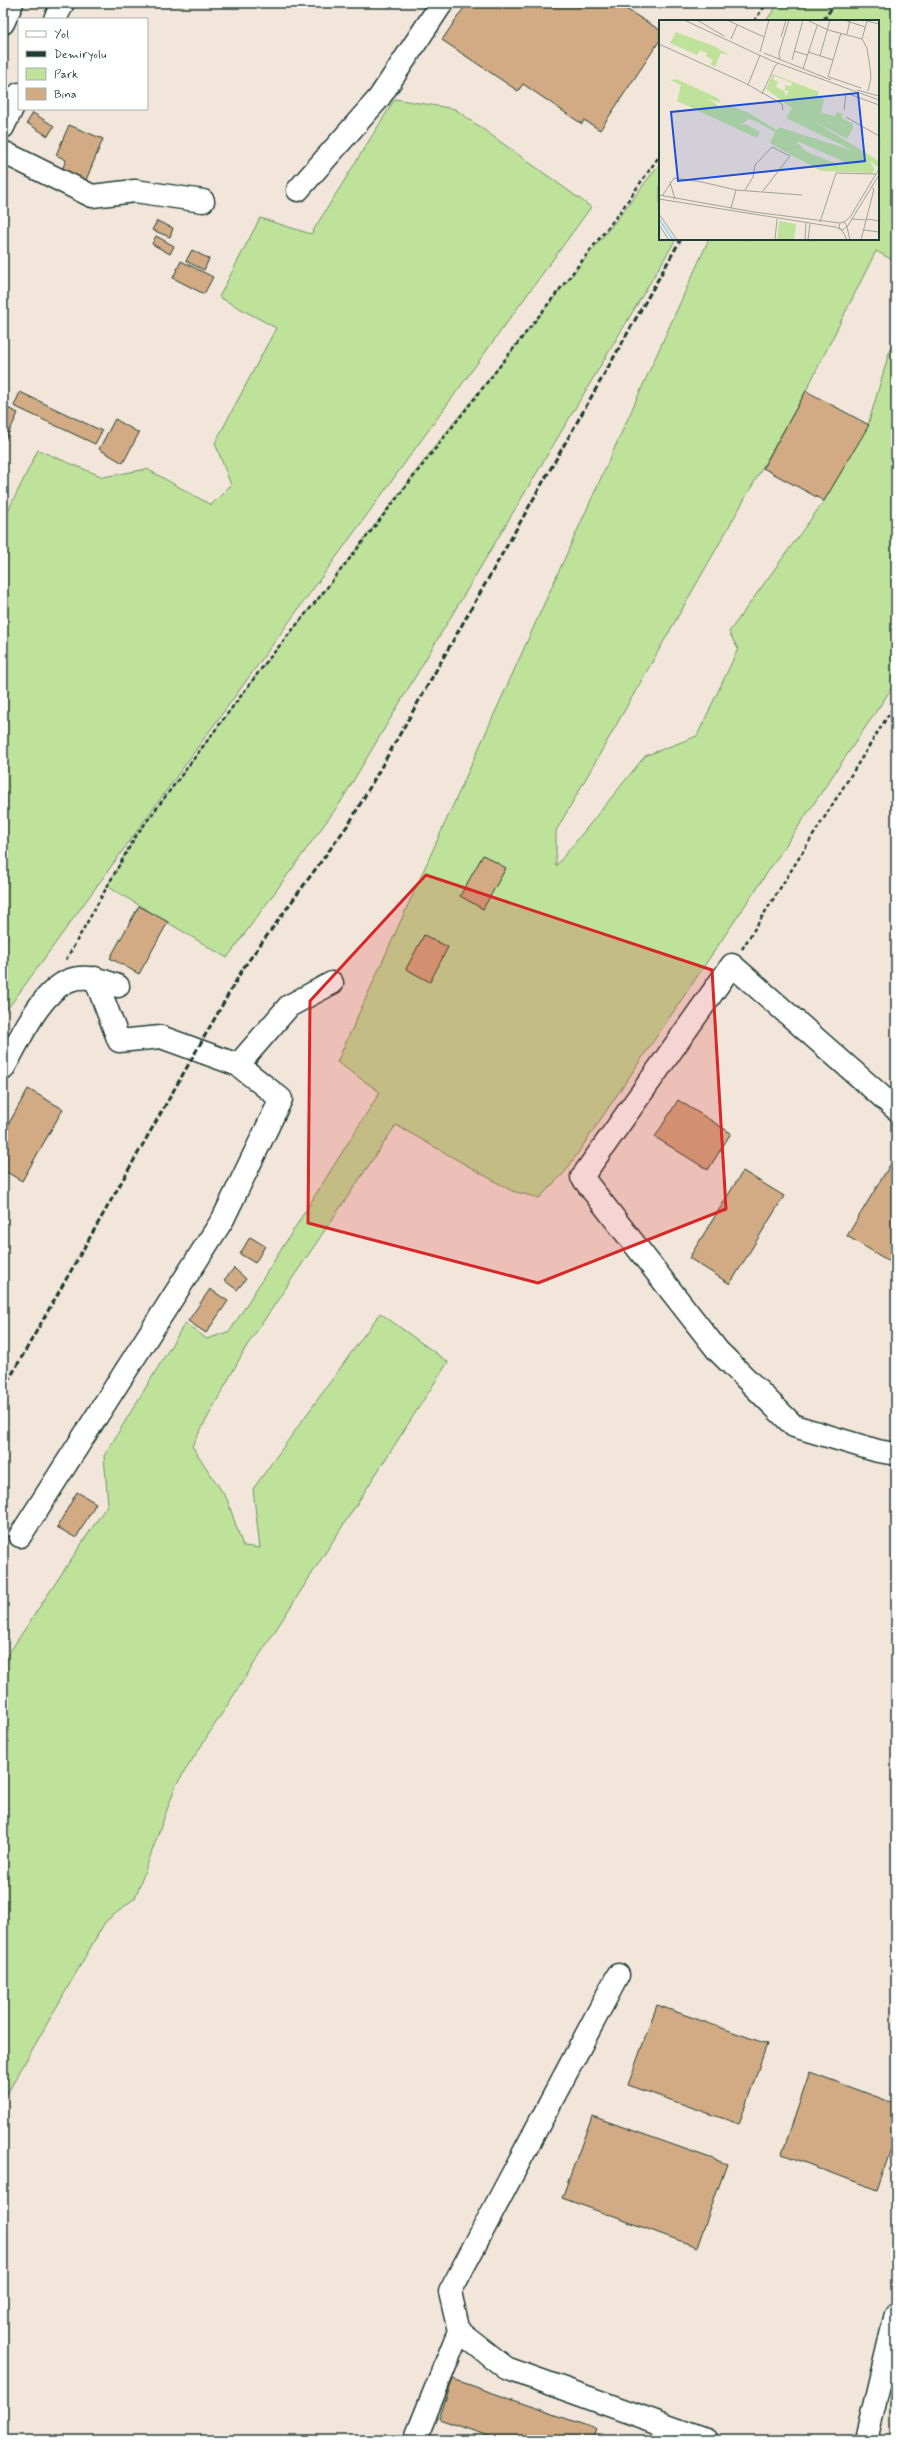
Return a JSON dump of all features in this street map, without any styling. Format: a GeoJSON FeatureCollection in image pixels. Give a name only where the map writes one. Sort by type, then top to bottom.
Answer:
{"type":"FeatureCollection","features":[{"type":"Feature","properties":{"kind":"main road"},"geometry":{"type":"LineString","coordinates":[[3,23],[12,3]]}},
{"type":"Feature","properties":{"kind":"main road"},"geometry":{"type":"LineString","coordinates":[[56,18],[63,3]]}},
{"type":"Feature","properties":{"kind":"main road"},"geometry":{"type":"LineString","coordinates":[[298,190],[380,98],[442,3]]}},
{"type":"Feature","properties":{"kind":"main road"},"geometry":{"type":"LineString","coordinates":[[3,127],[18,96]]}},
{"type":"Feature","properties":{"kind":"main road"},"geometry":{"type":"LineString","coordinates":[[3,152],[92,196],[135,191],[203,201]]}},
{"type":"Feature","properties":{"kind":"main road"},"geometry":{"type":"LineString","coordinates":[[896,1109],[732,965],[582,1177],[718,1351],[794,1426],[878,1451],[896,1454]]}},
{"type":"Feature","properties":{"kind":"main road"},"geometry":{"type":"LineString","coordinates":[[3,1069],[45,997],[70,980],[96,978],[118,986]]}},
{"type":"Feature","properties":{"kind":"main road"},"geometry":{"type":"LineString","coordinates":[[20,1536],[223,1219],[281,1099],[238,1065],[161,1037],[119,1041],[96,978]]}},
{"type":"Feature","properties":{"kind":"main road"},"geometry":{"type":"LineString","coordinates":[[238,1065],[289,1006],[332,983]]}},
{"type":"Feature","properties":{"kind":"main road"},"geometry":{"type":"LineString","coordinates":[[415,2440],[459,2331],[450,2292],[618,1975]]}},
{"type":"Feature","properties":{"kind":"main road"},"geometry":{"type":"LineString","coordinates":[[866,2440],[896,2314]]}},
{"type":"Feature","properties":{"kind":"main road"},"geometry":{"type":"LineString","coordinates":[[459,2331],[506,2368],[706,2440]]}},
{"type":"Feature","properties":{"kind":"path"},"geometry":{"type":"LineString","coordinates":[[755,20],[767,3]]}},
{"type":"Feature","properties":{"kind":"path"},"geometry":{"type":"LineString","coordinates":[[64,962],[135,837],[267,661],[322,594],[620,212],[659,156]]}},
{"type":"Feature","properties":{"kind":"path"},"geometry":{"type":"LineString","coordinates":[[732,965],[896,704]]}},
{"type":"Feature","properties":{"kind":"highlighted area"},"geometry":{"type":"Polygon","coordinates":[[[426,875],[712,970],[726,1209],[538,1283],[308,1223],[310,1001],[426,875]]]}},
{"type":"Feature","properties":{"kind":"green space"},"geometry":{"type":"Polygon","coordinates":[[[779,3],[896,3],[896,262],[876,251],[806,391],[556,831],[556,866],[645,756],[697,736],[738,649],[729,632],[824,501],[868,425],[896,329],[896,682],[565,1172],[539,1198],[512,1191],[396,1125],[246,1347],[192,1446],[227,1499],[243,1546],[260,1548],[253,1489],[380,1313],[448,1362],[176,1785],[135,1898],[105,1922],[3,2101],[3,1662],[108,1504],[104,1456],[185,1323],[207,1339],[230,1331],[380,1092],[337,1062],[709,240],[879,240],[879,20],[767,20],[779,3]]]}},
{"type":"Feature","properties":{"kind":"green space"},"geometry":{"type":"Polygon","coordinates":[[[395,99],[455,109],[591,207],[3,1015],[3,521],[38,450],[103,477],[147,469],[211,505],[231,485],[215,443],[276,328],[219,297],[260,218],[311,234],[395,99]]]}},
{"type":"Feature","properties":{"kind":"green space"},"geometry":{"type":"Polygon","coordinates":[[[659,164],[659,240],[675,240],[340,803],[227,958],[107,886],[135,837],[267,661],[322,594],[439,441],[623,212],[659,164]]]}},
{"type":"Feature","properties":{"kind":"building"},"geometry":{"type":"Polygon","coordinates":[[[467,3],[616,3],[659,29],[659,42],[600,130],[584,120],[582,124],[523,84],[518,91],[442,40],[467,3]]]}},
{"type":"Feature","properties":{"kind":"building"},"geometry":{"type":"Polygon","coordinates":[[[33,113],[54,126],[48,136],[27,123],[33,113]]]}},
{"type":"Feature","properties":{"kind":"building"},"geometry":{"type":"Polygon","coordinates":[[[69,125],[103,139],[86,180],[62,170],[66,160],[56,155],[69,125]]]}},
{"type":"Feature","properties":{"kind":"building"},"geometry":{"type":"Polygon","coordinates":[[[157,221],[173,228],[170,237],[152,230],[157,221]]]}},
{"type":"Feature","properties":{"kind":"building"},"geometry":{"type":"Polygon","coordinates":[[[156,236],[174,246],[170,254],[152,244],[156,236]]]}},
{"type":"Feature","properties":{"kind":"building"},"geometry":{"type":"Polygon","coordinates":[[[192,250],[209,259],[204,270],[186,261],[192,250]]]}},
{"type":"Feature","properties":{"kind":"building"},"geometry":{"type":"Polygon","coordinates":[[[181,261],[213,277],[204,294],[173,278],[181,261]]]}},
{"type":"Feature","properties":{"kind":"building"},"geometry":{"type":"Polygon","coordinates":[[[806,391],[869,425],[824,501],[763,468],[806,391]]]}},
{"type":"Feature","properties":{"kind":"building"},"geometry":{"type":"Polygon","coordinates":[[[20,392],[102,431],[95,444],[14,406],[20,392]]]}},
{"type":"Feature","properties":{"kind":"building"},"geometry":{"type":"Polygon","coordinates":[[[3,406],[18,413],[3,445],[3,406]]]}},
{"type":"Feature","properties":{"kind":"building"},"geometry":{"type":"Polygon","coordinates":[[[115,419],[139,433],[123,463],[99,449],[115,419]]]}},
{"type":"Feature","properties":{"kind":"building"},"geometry":{"type":"Polygon","coordinates":[[[483,855],[506,868],[483,909],[460,896],[483,855]]]}},
{"type":"Feature","properties":{"kind":"building"},"geometry":{"type":"Polygon","coordinates":[[[139,906],[168,922],[139,974],[110,958],[139,906]]]}},
{"type":"Feature","properties":{"kind":"building"},"geometry":{"type":"Polygon","coordinates":[[[424,935],[448,947],[430,982],[406,969],[424,935]]]}},
{"type":"Feature","properties":{"kind":"building"},"geometry":{"type":"Polygon","coordinates":[[[28,1089],[63,1109],[22,1181],[3,1170],[3,1134],[28,1089]]]}},
{"type":"Feature","properties":{"kind":"building"},"geometry":{"type":"Polygon","coordinates":[[[678,1100],[731,1133],[708,1170],[655,1137],[678,1100]]]}},
{"type":"Feature","properties":{"kind":"building"},"geometry":{"type":"Polygon","coordinates":[[[893,1160],[896,1161],[896,1260],[894,1264],[847,1236],[893,1160]]]}},
{"type":"Feature","properties":{"kind":"building"},"geometry":{"type":"Polygon","coordinates":[[[743,1171],[784,1196],[730,1284],[689,1258],[743,1171]]]}},
{"type":"Feature","properties":{"kind":"building"},"geometry":{"type":"Polygon","coordinates":[[[250,1237],[265,1246],[255,1263],[240,1254],[250,1237]]]}},
{"type":"Feature","properties":{"kind":"building"},"geometry":{"type":"Polygon","coordinates":[[[234,1268],[246,1279],[237,1290],[224,1280],[234,1268]]]}},
{"type":"Feature","properties":{"kind":"building"},"geometry":{"type":"Polygon","coordinates":[[[210,1289],[228,1301],[206,1333],[188,1321],[210,1289]]]}},
{"type":"Feature","properties":{"kind":"building"},"geometry":{"type":"Polygon","coordinates":[[[77,1492],[96,1503],[76,1538],[57,1527],[77,1492]]]}},
{"type":"Feature","properties":{"kind":"building"},"geometry":{"type":"Polygon","coordinates":[[[657,2005],[767,2044],[739,2124],[628,2085],[657,2005]]]}},
{"type":"Feature","properties":{"kind":"building"},"geometry":{"type":"Polygon","coordinates":[[[810,2072],[896,2104],[896,2134],[877,2190],[782,2154],[810,2072]]]}},
{"type":"Feature","properties":{"kind":"building"},"geometry":{"type":"Polygon","coordinates":[[[592,2116],[727,2164],[697,2247],[562,2198],[592,2116]]]}},
{"type":"Feature","properties":{"kind":"building"},"geometry":{"type":"Polygon","coordinates":[[[453,2379],[596,2429],[592,2440],[500,2440],[439,2419],[453,2379]]]}},
{"type":"Feature","properties":{"kind":"railway"},"geometry":{"type":"LineString","coordinates":[[824,20],[835,3]]}},
{"type":"Feature","properties":{"kind":"railway"},"geometry":{"type":"LineString","coordinates":[[3,1390],[244,967],[350,822],[680,240]]}}]}
